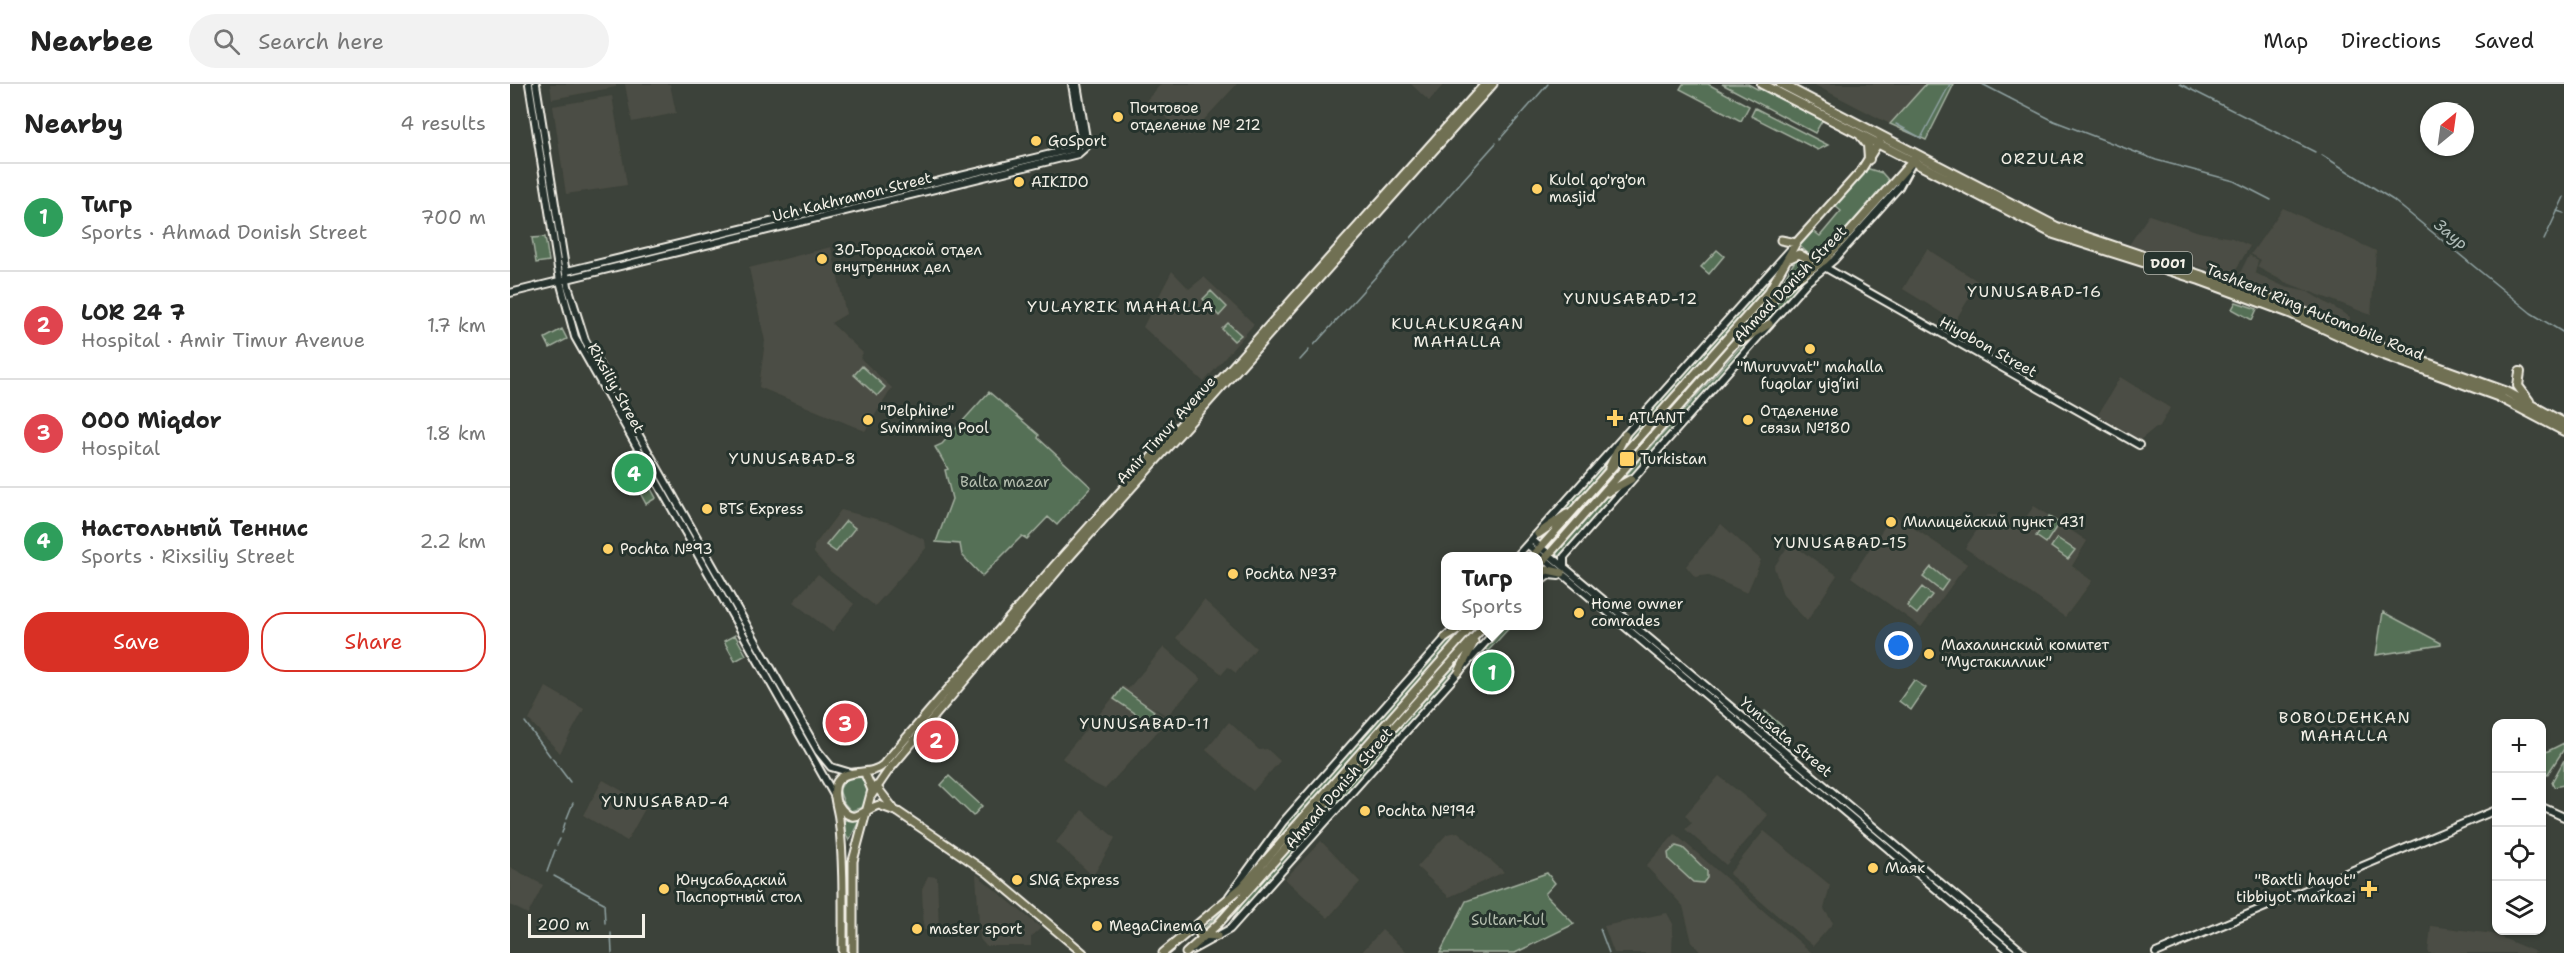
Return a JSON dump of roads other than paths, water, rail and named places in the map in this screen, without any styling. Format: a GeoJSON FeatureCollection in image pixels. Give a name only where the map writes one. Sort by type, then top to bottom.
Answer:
{"type":"FeatureCollection","features":[{"type":"Feature","properties":{"kind":"highway","name":"Tashkent Ring Automobile Road"},"geometry":{"type":"LineString","coordinates":[[1762,84],[1857,133],[1880,140]]}},
{"type":"Feature","properties":{"kind":"highway","name":"Tashkent Ring Automobile Road"},"geometry":{"type":"LineString","coordinates":[[1781,84],[1880,140],[2046,221],[2129,255],[2233,284],[2330,327],[2496,388],[2564,423]]}},
{"type":"Feature","properties":{"kind":"highway"},"geometry":{"type":"LineString","coordinates":[[1857,133],[1868,146],[1868,160]]}},
{"type":"Feature","properties":{"kind":"highway","name":"Tashkent Ring Automobile Road"},"geometry":{"type":"LineString","coordinates":[[2330,327],[2384,356],[2497,396],[2564,431]]}},
{"type":"Feature","properties":{"kind":"highway"},"geometry":{"type":"LineString","coordinates":[[2520,372],[2518,387],[2534,406]]}},
{"type":"Feature","properties":{"kind":"main road","name":"Rixsiliy Street"},"geometry":{"type":"LineString","coordinates":[[529,84],[558,219],[567,271],[563,280],[578,325],[591,352],[803,725],[827,764],[839,771],[854,774]]}},
{"type":"Feature","properties":{"kind":"main road","name":"Rixsiliy Street"},"geometry":{"type":"LineString","coordinates":[[536,84],[550,220],[570,321],[584,356],[836,799]]}},
{"type":"Feature","properties":{"kind":"main road","name":"Uch Kakhramon Street"},"geometry":{"type":"LineString","coordinates":[[510,293],[910,190],[1078,154],[1084,149],[1086,138],[1076,89],[1072,84]]}},
{"type":"Feature","properties":{"kind":"main road","name":"Amir Timur Avenue"},"geometry":{"type":"LineString","coordinates":[[854,774],[874,772],[883,765],[1054,566],[1485,84]]}},
{"type":"Feature","properties":{"kind":"main road","name":"Amir Timur Avenue"},"geometry":{"type":"LineString","coordinates":[[877,787],[1064,563],[1493,84]]}},
{"type":"Feature","properties":{"kind":"main road","name":"Ahmad Donish Street"},"geometry":{"type":"LineString","coordinates":[[1521,552],[1796,243],[1868,160],[1880,140]]}},
{"type":"Feature","properties":{"kind":"main road","name":"Ahmad Donish Street"},"geometry":{"type":"LineString","coordinates":[[1543,562],[1770,303],[1805,272],[1820,264],[1854,229],[1915,158]]}},
{"type":"Feature","properties":{"kind":"main road","name":"Ahmad Donish Street"},"geometry":{"type":"LineString","coordinates":[[1564,571],[1562,563],[1564,557],[1806,283],[1826,268],[1899,187],[1915,158]]}},
{"type":"Feature","properties":{"kind":"main road","name":"Uch Kakhramon Street"},"geometry":{"type":"LineString","coordinates":[[567,271],[682,247],[1026,164]]}},
{"type":"Feature","properties":{"kind":"main road"},"geometry":{"type":"LineString","coordinates":[[550,220],[555,222],[558,219]]}},
{"type":"Feature","properties":{"kind":"main road"},"geometry":{"type":"LineString","coordinates":[[1847,244],[1854,229]]}},
{"type":"Feature","properties":{"kind":"main road"},"geometry":{"type":"LineString","coordinates":[[1781,240],[1796,243]]}},
{"type":"Feature","properties":{"kind":"main road","name":"Ahmad Donish Street"},"geometry":{"type":"LineString","coordinates":[[1537,552],[1759,303],[1774,285],[1796,243]]}},
{"type":"Feature","properties":{"kind":"main road","name":"Ahmad Donish Street"},"geometry":{"type":"LineString","coordinates":[[1788,260],[1797,254],[1805,256],[1810,264],[1805,272]]}},
{"type":"Feature","properties":{"kind":"main road","name":"Hiyobon Street"},"geometry":{"type":"LineString","coordinates":[[1826,268],[2139,445]]}},
{"type":"Feature","properties":{"kind":"main road"},"geometry":{"type":"LineString","coordinates":[[1729,350],[1750,334],[1769,324]]}},
{"type":"Feature","properties":{"kind":"main road"},"geometry":{"type":"LineString","coordinates":[[584,356],[586,351],[591,352]]}},
{"type":"Feature","properties":{"kind":"main road"},"geometry":{"type":"LineString","coordinates":[[1605,475],[1625,435]]}},
{"type":"Feature","properties":{"kind":"main road"},"geometry":{"type":"LineString","coordinates":[[1604,494],[1631,479]]}},
{"type":"Feature","properties":{"kind":"main road"},"geometry":{"type":"LineString","coordinates":[[1538,534],[1576,508]]}},
{"type":"Feature","properties":{"kind":"main road"},"geometry":{"type":"LineString","coordinates":[[677,520],[684,516]]}},
{"type":"Feature","properties":{"kind":"main road","name":"Yunusata Street"},"geometry":{"type":"LineString","coordinates":[[1530,542],[1537,552]]}},
{"type":"Feature","properties":{"kind":"main road","name":"Yunusata Street"},"geometry":{"type":"LineString","coordinates":[[1543,555],[2024,953]]}},
{"type":"Feature","properties":{"kind":"main road"},"geometry":{"type":"LineString","coordinates":[[1543,576],[1550,570],[1564,571],[1570,580]]}},
{"type":"Feature","properties":{"kind":"main road"},"geometry":{"type":"LineString","coordinates":[[1543,577],[1552,574],[1570,580]]}},
{"type":"Feature","properties":{"kind":"main road","name":"Yunusata Street"},"geometry":{"type":"LineString","coordinates":[[1570,580],[2012,953]]}},
{"type":"Feature","properties":{"kind":"main road","name":"Ahmad Donish Street"},"geometry":{"type":"LineString","coordinates":[[1221,906],[1283,822],[1452,630]]}},
{"type":"Feature","properties":{"kind":"main road"},"geometry":{"type":"LineString","coordinates":[[1445,638],[1458,630]]}},
{"type":"Feature","properties":{"kind":"main road","name":"Ahmad Donish Street"},"geometry":{"type":"LineString","coordinates":[[1163,953],[1242,887],[1468,630]]}},
{"type":"Feature","properties":{"kind":"main road","name":"Ahmad Donish Street"},"geometry":{"type":"LineString","coordinates":[[1186,953],[1205,936],[1480,630]]}},
{"type":"Feature","properties":{"kind":"main road"},"geometry":{"type":"LineString","coordinates":[[1459,672],[1481,630]]}},
{"type":"Feature","properties":{"kind":"main road","name":"Ahmad Donish Street"},"geometry":{"type":"LineString","coordinates":[[1186,953],[1230,929],[1496,630]]}},
{"type":"Feature","properties":{"kind":"main road"},"geometry":{"type":"LineString","coordinates":[[796,729],[803,725]]}},
{"type":"Feature","properties":{"kind":"main road"},"geometry":{"type":"LineString","coordinates":[[843,953],[843,852],[835,789],[838,782],[854,774],[866,776],[898,812],[988,873],[1083,953]]}},
{"type":"Feature","properties":{"kind":"main road"},"geometry":{"type":"LineString","coordinates":[[853,953],[853,861],[871,796],[871,783],[866,776]]}},
{"type":"Feature","properties":{"kind":"main road"},"geometry":{"type":"LineString","coordinates":[[871,796],[877,787]]}},
{"type":"Feature","properties":{"kind":"main road"},"geometry":{"type":"LineString","coordinates":[[836,799],[840,808],[849,815],[866,813],[879,806],[898,812]]}},
{"type":"Feature","properties":{"kind":"main road"},"geometry":{"type":"LineString","coordinates":[[2546,809],[2564,817]]}},
{"type":"Feature","properties":{"kind":"main road"},"geometry":{"type":"LineString","coordinates":[[2156,953],[2492,812]]}},
{"type":"Feature","properties":{"kind":"main road"},"geometry":{"type":"LineString","coordinates":[[1197,926],[1199,934],[1217,936]]}},
{"type":"Feature","properties":{"kind":"main road"},"geometry":{"type":"LineString","coordinates":[[843,943],[848,939],[853,944]]}},
{"type":"Feature","properties":{"kind":"waterway"},"geometry":{"type":"LineString","coordinates":[[1500,139],[1548,84]]}},
{"type":"Feature","properties":{"kind":"waterway"},"geometry":{"type":"LineString","coordinates":[[1896,124],[1921,138],[1950,84]]}},
{"type":"Feature","properties":{"kind":"waterway"},"geometry":{"type":"LineString","coordinates":[[1982,84],[2054,121],[2156,160],[2234,181],[2271,200]]}},
{"type":"Feature","properties":{"kind":"waterway","name":"Заур"},"geometry":{"type":"LineString","coordinates":[[2180,84],[2315,152]]}},
{"type":"Feature","properties":{"kind":"waterway"},"geometry":{"type":"LineString","coordinates":[[1411,238],[1496,143]]}},
{"type":"Feature","properties":{"kind":"waterway","name":"Заур"},"geometry":{"type":"LineString","coordinates":[[2322,155],[2393,200],[2531,313],[2564,333]]}},
{"type":"Feature","properties":{"kind":"waterway"},"geometry":{"type":"LineString","coordinates":[[2544,240],[2564,197]]}},
{"type":"Feature","properties":{"kind":"waterway"},"geometry":{"type":"LineString","coordinates":[[2557,211],[2564,213]]}},
{"type":"Feature","properties":{"kind":"waterway"},"geometry":{"type":"LineString","coordinates":[[1314,345],[1408,241]]}},
{"type":"Feature","properties":{"kind":"waterway"},"geometry":{"type":"LineString","coordinates":[[1300,360],[1309,350]]}},
{"type":"Feature","properties":{"kind":"waterway"},"geometry":{"type":"LineString","coordinates":[[525,722],[550,756]]}},
{"type":"Feature","properties":{"kind":"waterway"},"geometry":{"type":"LineString","coordinates":[[552,758],[570,782]]}},
{"type":"Feature","properties":{"kind":"waterway"},"geometry":{"type":"LineString","coordinates":[[567,818],[573,803]]}},
{"type":"Feature","properties":{"kind":"waterway"},"geometry":{"type":"LineString","coordinates":[[562,833],[565,823]]}},
{"type":"Feature","properties":{"kind":"waterway"},"geometry":{"type":"LineString","coordinates":[[557,845],[560,839]]}},
{"type":"Feature","properties":{"kind":"waterway"},"geometry":{"type":"LineString","coordinates":[[547,872],[555,850]]}},
{"type":"Feature","properties":{"kind":"waterway"},"geometry":{"type":"LineString","coordinates":[[554,876],[604,903],[605,923]]}},
{"type":"Feature","properties":{"kind":"waterway"},"geometry":{"type":"LineString","coordinates":[[1600,929],[1609,953]]}},
{"type":"Feature","properties":{"kind":"waterway"},"geometry":{"type":"LineString","coordinates":[[611,933],[612,953]]}},
{"type":"Feature","properties":{"kind":"place","name":"Почтовое отделение № 212"},"geometry":{"type":"Point","coordinates":[1118,117]}},
{"type":"Feature","properties":{"kind":"place","name":"GoSport"},"geometry":{"type":"Point","coordinates":[1036,141]}},
{"type":"Feature","properties":{"kind":"place","name":"AIKIDO"},"geometry":{"type":"Point","coordinates":[1019,182]}},
{"type":"Feature","properties":{"kind":"place","name":"Kulol qo'rg'on masjid"},"geometry":{"type":"Point","coordinates":[1537,189]}},
{"type":"Feature","properties":{"kind":"place","name":"30-Городской отдел внутренних дел"},"geometry":{"type":"Point","coordinates":[822,259]}},
{"type":"Feature","properties":{"kind":"place","name":"\"Muruvvat\" mahalla fuqolar yig‘ini"},"geometry":{"type":"Point","coordinates":[1810,349]}},
{"type":"Feature","properties":{"kind":"place","name":"ATLANT"},"geometry":{"type":"Point","coordinates":[1615,418]}},
{"type":"Feature","properties":{"kind":"place","name":"\"Delphine\" Swimming Pool"},"geometry":{"type":"Point","coordinates":[868,420]}},
{"type":"Feature","properties":{"kind":"place","name":"Отделение связи №180"},"geometry":{"type":"Point","coordinates":[1748,420]}},
{"type":"Feature","properties":{"kind":"place","name":"Turkistan"},"geometry":{"type":"Point","coordinates":[1627,459]}},
{"type":"Feature","properties":{"kind":"place","name":"Настольный Теннис"},"geometry":{"type":"Point","coordinates":[634,473]}},
{"type":"Feature","properties":{"kind":"place","name":"BTS Express"},"geometry":{"type":"Point","coordinates":[707,509]}},
{"type":"Feature","properties":{"kind":"place","name":"Милицейский пункт 431"},"geometry":{"type":"Point","coordinates":[1891,522]}},
{"type":"Feature","properties":{"kind":"place","name":"Pochta №93"},"geometry":{"type":"Point","coordinates":[608,549]}},
{"type":"Feature","properties":{"kind":"place","name":"Pochta №37"},"geometry":{"type":"Point","coordinates":[1233,574]}},
{"type":"Feature","properties":{"kind":"place","name":"Home owner comrades"},"geometry":{"type":"Point","coordinates":[1579,613]}},
{"type":"Feature","properties":{"kind":"place","name":"Махалинский комитет \"Мустакиллик\""},"geometry":{"type":"Point","coordinates":[1929,654]}},
{"type":"Feature","properties":{"kind":"place","name":"Тигр"},"geometry":{"type":"Point","coordinates":[1492,672]}},
{"type":"Feature","properties":{"kind":"place","name":"OOO Miqdor"},"geometry":{"type":"Point","coordinates":[845,723]}},
{"type":"Feature","properties":{"kind":"place","name":"LOR 24 7"},"geometry":{"type":"Point","coordinates":[936,740]}},
{"type":"Feature","properties":{"kind":"place","name":"Pochta №194"},"geometry":{"type":"Point","coordinates":[1365,811]}},
{"type":"Feature","properties":{"kind":"place","name":"Маяк"},"geometry":{"type":"Point","coordinates":[1873,868]}},
{"type":"Feature","properties":{"kind":"place","name":"SNG Express"},"geometry":{"type":"Point","coordinates":[1017,880]}},
{"type":"Feature","properties":{"kind":"place","name":"Юнусабадский Паспортный стол"},"geometry":{"type":"Point","coordinates":[664,889]}},
{"type":"Feature","properties":{"kind":"place","name":"\"Baxtli hayot\" tibbiyot markazi"},"geometry":{"type":"Point","coordinates":[2369,889]}},
{"type":"Feature","properties":{"kind":"place","name":"MegaCinema"},"geometry":{"type":"Point","coordinates":[1097,926]}},
{"type":"Feature","properties":{"kind":"place","name":"master sport"},"geometry":{"type":"Point","coordinates":[917,929]}},
{"type":"Feature","properties":{"kind":"district","name":"ORZULAR"},"geometry":{"type":"Point","coordinates":[2043,158]}},
{"type":"Feature","properties":{"kind":"district","name":"YUNUSABAD-16"},"geometry":{"type":"Point","coordinates":[2035,291]}},
{"type":"Feature","properties":{"kind":"district","name":"YUNUSABAD-12"},"geometry":{"type":"Point","coordinates":[1631,298]}},
{"type":"Feature","properties":{"kind":"district","name":"YULAYRIK MAHALLA"},"geometry":{"type":"Point","coordinates":[1121,306]}},
{"type":"Feature","properties":{"kind":"district","name":"KULALKURGAN MAHALLA"},"geometry":{"type":"Point","coordinates":[1458,332]}},
{"type":"Feature","properties":{"kind":"district","name":"YUNUSABAD-8"},"geometry":{"type":"Point","coordinates":[793,458]}},
{"type":"Feature","properties":{"kind":"district","name":"YUNUSABAD-15"},"geometry":{"type":"Point","coordinates":[1841,542]}},
{"type":"Feature","properties":{"kind":"district","name":"YUNUSABAD-11"},"geometry":{"type":"Point","coordinates":[1145,723]}},
{"type":"Feature","properties":{"kind":"district","name":"BOBOLDEHKAN MAHALLA"},"geometry":{"type":"Point","coordinates":[2345,726]}},
{"type":"Feature","properties":{"kind":"district","name":"YUNUSABAD-4"},"geometry":{"type":"Point","coordinates":[666,801]}},
{"type":"Feature","properties":{"kind":"park label","name":"Balta mazar"},"geometry":{"type":"Point","coordinates":[1005,482]}},
{"type":"Feature","properties":{"kind":"park label","name":"Sultan-Kul"},"geometry":{"type":"Point","coordinates":[1508,920]}}]}
